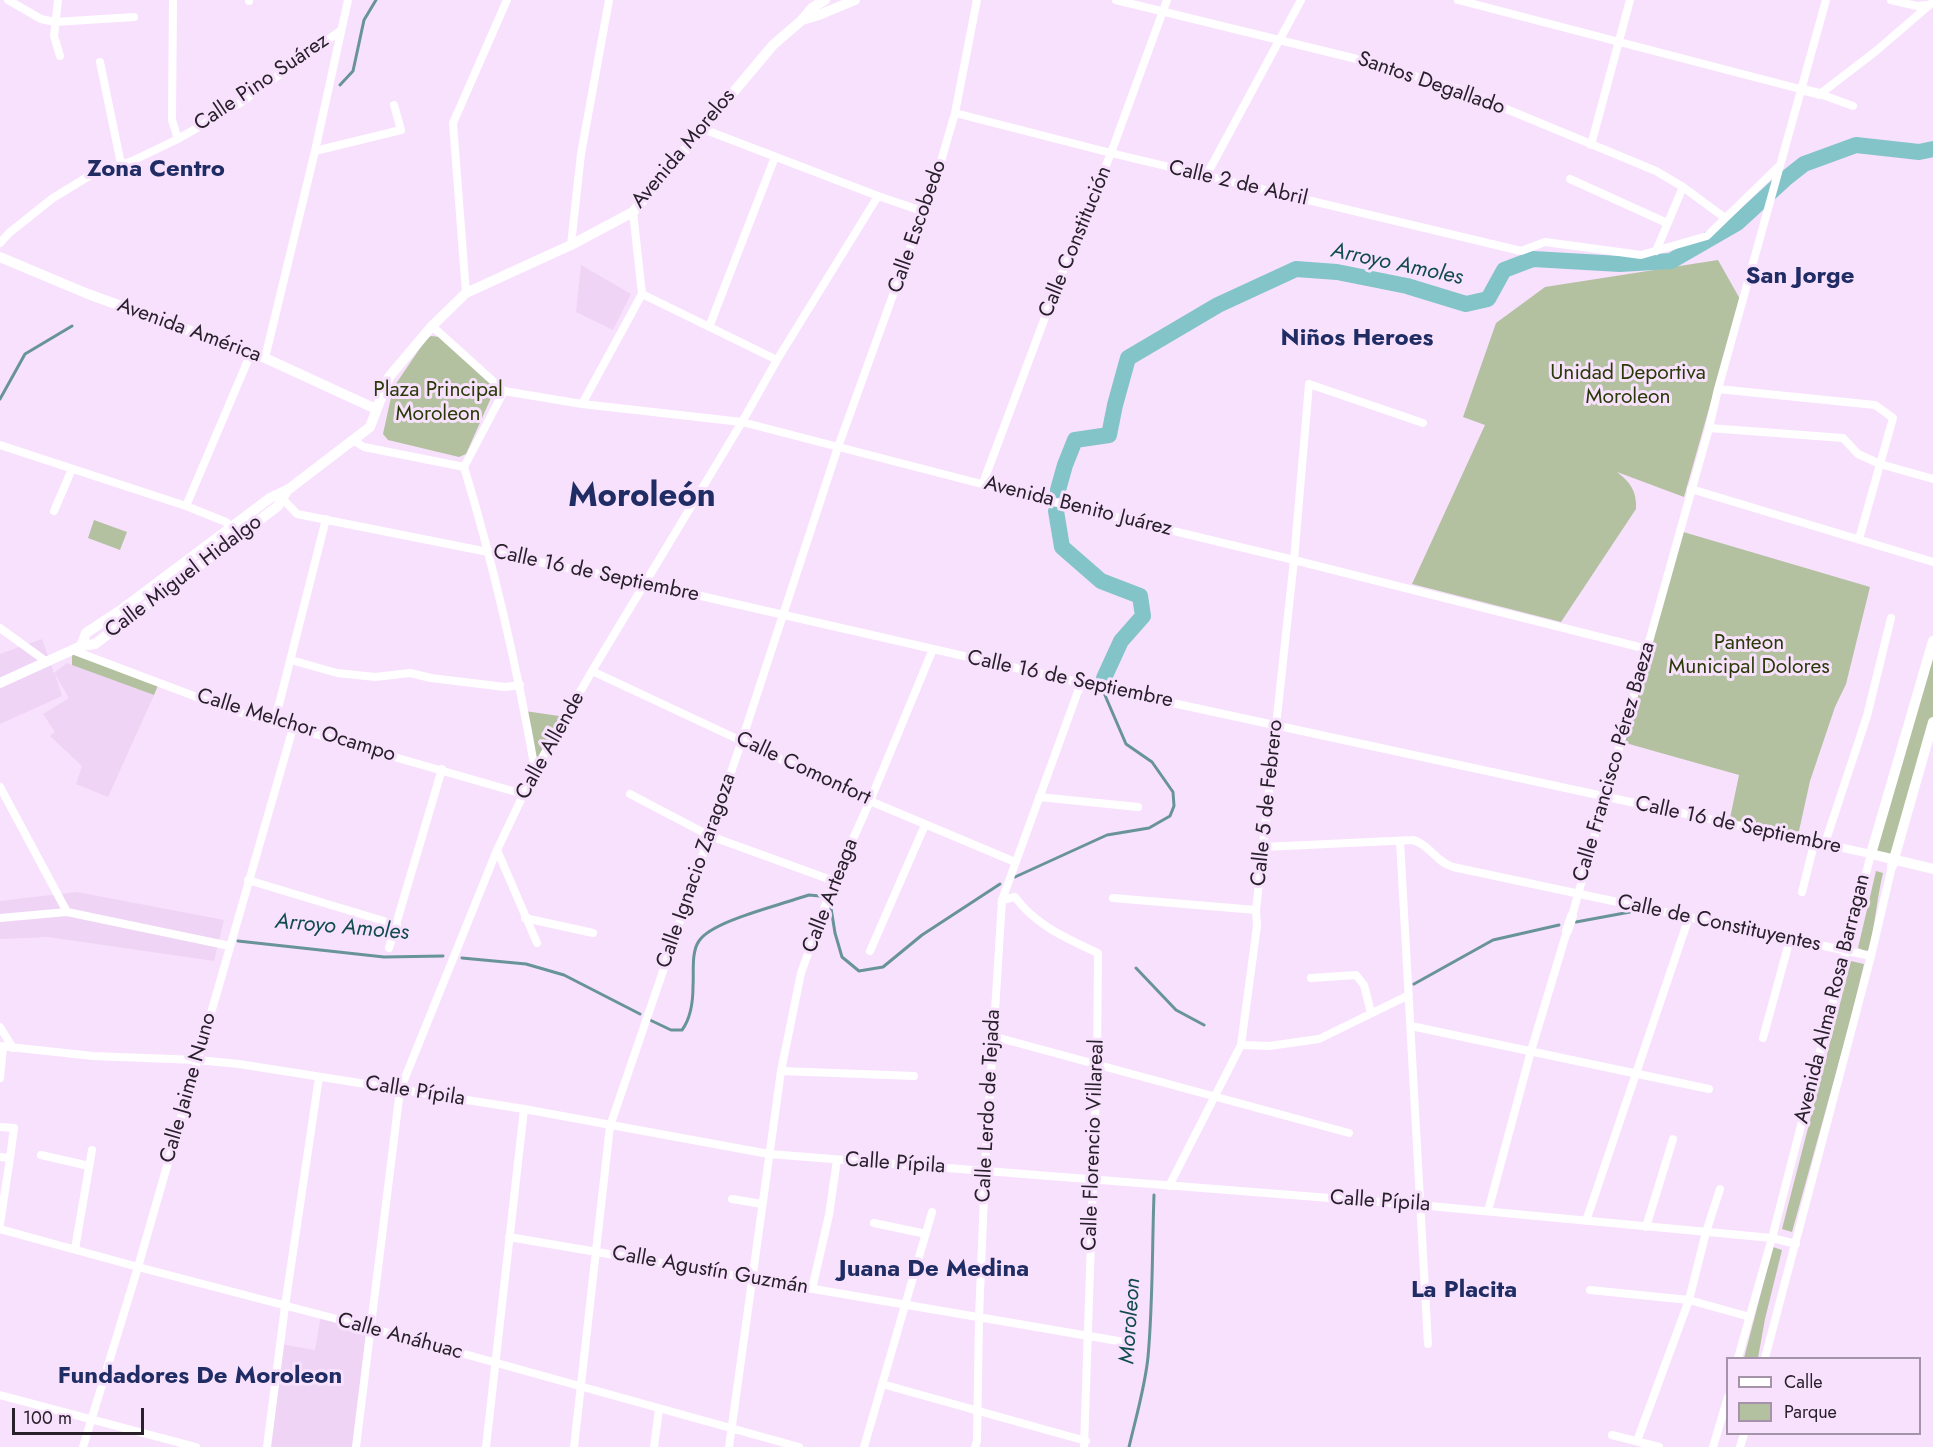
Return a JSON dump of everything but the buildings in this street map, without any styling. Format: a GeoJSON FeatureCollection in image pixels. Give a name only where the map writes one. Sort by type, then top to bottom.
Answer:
{"type":"FeatureCollection","features":[{"type":"Feature","properties":{"kind":"street"},"geometry":{"type":"LineString","coordinates":[[8,0],[41,19],[55,22],[135,17]]}},
{"type":"Feature","properties":{"kind":"street"},"geometry":{"type":"LineString","coordinates":[[58,0],[54,36],[60,56]]}},
{"type":"Feature","properties":{"kind":"street"},"geometry":{"type":"LineString","coordinates":[[173,0],[171,120],[177,139]]}},
{"type":"Feature","properties":{"kind":"street"},"geometry":{"type":"LineString","coordinates":[[265,358],[315,151],[348,0]]}},
{"type":"Feature","properties":{"kind":"street"},"geometry":{"type":"LineString","coordinates":[[466,293],[453,123],[507,0]]}},
{"type":"Feature","properties":{"kind":"street"},"geometry":{"type":"LineString","coordinates":[[571,245],[581,154],[609,0]]}},
{"type":"Feature","properties":{"kind":"street"},"geometry":{"type":"LineString","coordinates":[[802,20],[812,8],[825,0]]}},
{"type":"Feature","properties":{"kind":"street","name":"Avenida Morelos"},"geometry":{"type":"LineString","coordinates":[[280,496],[370,427],[389,377],[432,326],[466,293],[571,245],[633,212],[772,45],[802,20],[855,0]]}},
{"type":"Feature","properties":{"kind":"street","name":"Calle Escobedo"},"geometry":{"type":"LineString","coordinates":[[783,616],[838,447],[925,212],[955,113],[977,0]]}},
{"type":"Feature","properties":{"kind":"street","name":"Santos Degallado"},"geometry":{"type":"LineString","coordinates":[[1116,0],[1281,39],[1458,89],[1656,171],[1683,187],[1725,218]]}},
{"type":"Feature","properties":{"kind":"street","name":"Calle Constitución"},"geometry":{"type":"LineString","coordinates":[[983,483],[1056,288],[1111,153],[1167,0]]}},
{"type":"Feature","properties":{"kind":"street"},"geometry":{"type":"LineString","coordinates":[[1206,176],[1301,0]]}},
{"type":"Feature","properties":{"kind":"street"},"geometry":{"type":"LineString","coordinates":[[1458,0],[1820,94],[1853,105]]}},
{"type":"Feature","properties":{"kind":"street"},"geometry":{"type":"LineString","coordinates":[[1591,145],[1630,0]]}},
{"type":"Feature","properties":{"kind":"street","name":"Calle Francisco Pérez Baeza"},"geometry":{"type":"LineString","coordinates":[[1488,1210],[1531,1051],[1606,798],[1826,0]]}},
{"type":"Feature","properties":{"kind":"street"},"geometry":{"type":"LineString","coordinates":[[1891,0],[1917,6],[1932,5]]}},
{"type":"Feature","properties":{"kind":"street"},"geometry":{"type":"LineString","coordinates":[[1820,94],[1932,5]]}},
{"type":"Feature","properties":{"kind":"street","name":"Calle Pino Suárez"},"geometry":{"type":"LineString","coordinates":[[0,243],[53,198],[94,173],[121,164],[177,139],[240,103],[340,31]]}},
{"type":"Feature","properties":{"kind":"street"},"geometry":{"type":"LineString","coordinates":[[100,62],[121,164]]}},
{"type":"Feature","properties":{"kind":"street"},"geometry":{"type":"LineString","coordinates":[[315,151],[401,130],[394,105]]}},
{"type":"Feature","properties":{"kind":"street","name":"Calle 2 de Abril"},"geometry":{"type":"LineString","coordinates":[[955,113],[1111,153],[1521,251],[1545,242],[1641,255],[1656,251]]}},
{"type":"Feature","properties":{"kind":"street"},"geometry":{"type":"LineString","coordinates":[[703,129],[925,212]]}},
{"type":"Feature","properties":{"kind":"street"},"geometry":{"type":"LineString","coordinates":[[709,327],[775,157]]}},
{"type":"Feature","properties":{"kind":"street"},"geometry":{"type":"LineString","coordinates":[[1656,251],[1707,236],[1779,167]]}},
{"type":"Feature","properties":{"kind":"street"},"geometry":{"type":"LineString","coordinates":[[1570,179],[1667,223]]}},
{"type":"Feature","properties":{"kind":"street"},"geometry":{"type":"LineString","coordinates":[[1656,251],[1683,187]]}},
{"type":"Feature","properties":{"kind":"street","name":"Calle Allende"},"geometry":{"type":"LineString","coordinates":[[356,1447],[400,1090],[497,850],[535,770],[592,671],[777,360],[878,196]]}},
{"type":"Feature","properties":{"kind":"street"},"geometry":{"type":"LineString","coordinates":[[582,404],[642,294],[633,212]]}},
{"type":"Feature","properties":{"kind":"street","name":"Avenida América"},"geometry":{"type":"LineString","coordinates":[[0,257],[88,294],[265,358],[376,409]]}},
{"type":"Feature","properties":{"kind":"street"},"geometry":{"type":"LineString","coordinates":[[642,294],[777,360]]}},
{"type":"Feature","properties":{"kind":"street"},"geometry":{"type":"LineString","coordinates":[[432,326],[504,391],[464,467],[489,551],[520,685],[535,770]]}},
{"type":"Feature","properties":{"kind":"street"},"geometry":{"type":"LineString","coordinates":[[186,506],[251,353]]}},
{"type":"Feature","properties":{"kind":"street","name":"Calle 5 de Febrero"},"geometry":{"type":"LineString","coordinates":[[1169,1186],[1241,1045],[1257,926],[1256,910],[1294,560],[1309,384],[1423,423]]}},
{"type":"Feature","properties":{"kind":"street"},"geometry":{"type":"LineString","coordinates":[[1718,389],[1875,405],[1893,418],[1858,539]]}},
{"type":"Feature","properties":{"kind":"street","name":"Avenida Benito Juárez"},"geometry":{"type":"LineString","coordinates":[[504,391],[582,404],[742,422],[1647,649]]}},
{"type":"Feature","properties":{"kind":"street"},"geometry":{"type":"LineString","coordinates":[[1709,428],[1843,438],[1858,454],[1880,464],[1933,479]]}},
{"type":"Feature","properties":{"kind":"street"},"geometry":{"type":"LineString","coordinates":[[353,440],[364,447],[464,467]]}},
{"type":"Feature","properties":{"kind":"street"},"geometry":{"type":"LineString","coordinates":[[0,445],[186,506],[226,522],[240,535]]}},
{"type":"Feature","properties":{"kind":"street"},"geometry":{"type":"LineString","coordinates":[[54,511],[72,469]]}},
{"type":"Feature","properties":{"kind":"street"},"geometry":{"type":"LineString","coordinates":[[1691,489],[1933,562]]}},
{"type":"Feature","properties":{"kind":"street","name":"Calle 16 de Septiembre"},"geometry":{"type":"LineString","coordinates":[[280,496],[297,514],[644,583],[933,650],[1871,855]]}},
{"type":"Feature","properties":{"kind":"street","name":"Calle Miguel Hidalgo"},"geometry":{"type":"LineString","coordinates":[[77,648],[86,633],[121,610],[232,526],[280,496]]}},
{"type":"Feature","properties":{"kind":"street","name":"Calle Miguel Hidalgo"},"geometry":{"type":"LineString","coordinates":[[0,683],[77,648],[95,644],[278,506],[280,496]]}},
{"type":"Feature","properties":{"kind":"street"},"geometry":{"type":"LineString","coordinates":[[274,724],[326,519]]}},
{"type":"Feature","properties":{"kind":"street","name":"Calle Ignacio Zaragoza"},"geometry":{"type":"LineString","coordinates":[[574,1447],[594,1251],[610,1126],[783,616]]}},
{"type":"Feature","properties":{"kind":"street"},"geometry":{"type":"LineString","coordinates":[[1824,846],[1867,716],[1891,618]]}},
{"type":"Feature","properties":{"kind":"street"},"geometry":{"type":"LineString","coordinates":[[0,628],[47,662]]}},
{"type":"Feature","properties":{"kind":"street","name":"Avenida Alma Rosa Barragan"},"geometry":{"type":"LineString","coordinates":[[1739,1357],[1772,1238],[1845,950],[1933,641]]}},
{"type":"Feature","properties":{"kind":"street","name":"Calle Melchor Ocampo"},"geometry":{"type":"LineString","coordinates":[[77,648],[231,711],[442,769],[523,794]]}},
{"type":"Feature","properties":{"kind":"street","name":"Calle Arteaga"},"geometry":{"type":"LineString","coordinates":[[729,1447],[781,1071],[801,974],[834,881],[933,650]]}},
{"type":"Feature","properties":{"kind":"street"},"geometry":{"type":"LineString","coordinates":[[291,660],[337,673],[375,677],[410,673],[431,678],[505,687],[520,685]]}},
{"type":"Feature","properties":{"kind":"street","name":"Calle Comonfort"},"geometry":{"type":"LineString","coordinates":[[592,671],[870,801],[1015,862]]}},
{"type":"Feature","properties":{"kind":"street"},"geometry":{"type":"LineString","coordinates":[[1015,862],[1081,682]]}},
{"type":"Feature","properties":{"kind":"street","name":"Avenida Alma Rosa Barragan"},"geometry":{"type":"LineString","coordinates":[[1766,1357],[1871,956],[1893,863],[1933,722]]}},
{"type":"Feature","properties":{"kind":"street","name":"Calle Jaime Nuno"},"geometry":{"type":"LineString","coordinates":[[83,1447],[138,1267],[293,728]]}},
{"type":"Feature","properties":{"kind":"street"},"geometry":{"type":"LineString","coordinates":[[389,948],[442,769]]}},
{"type":"Feature","properties":{"kind":"street"},"geometry":{"type":"LineString","coordinates":[[0,787],[67,912]]}},
{"type":"Feature","properties":{"kind":"street"},"geometry":{"type":"LineString","coordinates":[[630,794],[710,836],[834,881]]}},
{"type":"Feature","properties":{"kind":"street"},"geometry":{"type":"LineString","coordinates":[[1039,797],[1138,807]]}},
{"type":"Feature","properties":{"kind":"street"},"geometry":{"type":"LineString","coordinates":[[870,951],[925,825]]}},
{"type":"Feature","properties":{"kind":"street","name":"Calle de Constituyentes"},"geometry":{"type":"LineString","coordinates":[[1263,848],[1413,840],[1421,842],[1436,858],[1447,865],[1871,956]]}},
{"type":"Feature","properties":{"kind":"street"},"geometry":{"type":"LineString","coordinates":[[1400,841],[1428,1344]]}},
{"type":"Feature","properties":{"kind":"street"},"geometry":{"type":"LineString","coordinates":[[1802,892],[1814,844]]}},
{"type":"Feature","properties":{"kind":"street"},"geometry":{"type":"LineString","coordinates":[[497,850],[537,943]]}},
{"type":"Feature","properties":{"kind":"street"},"geometry":{"type":"LineString","coordinates":[[1871,855],[1933,875]]}},
{"type":"Feature","properties":{"kind":"street","name":"Calle Lerdo de Tejada"},"geometry":{"type":"LineString","coordinates":[[975,1447],[992,1036],[1003,897],[1015,862]]}},
{"type":"Feature","properties":{"kind":"street"},"geometry":{"type":"LineString","coordinates":[[1893,863],[1933,869]]}},
{"type":"Feature","properties":{"kind":"street"},"geometry":{"type":"LineString","coordinates":[[248,880],[396,925]]}},
{"type":"Feature","properties":{"kind":"street","name":"Calle Florencio Villareal"},"geometry":{"type":"LineString","coordinates":[[1003,897],[1015,897],[1024,910],[1039,921],[1071,941],[1098,953],[1097,1064],[1085,1444]]}},
{"type":"Feature","properties":{"kind":"street"},"geometry":{"type":"LineString","coordinates":[[1113,898],[1256,910]]}},
{"type":"Feature","properties":{"kind":"street"},"geometry":{"type":"LineString","coordinates":[[0,918],[67,912],[230,946]]}},
{"type":"Feature","properties":{"kind":"street"},"geometry":{"type":"LineString","coordinates":[[1586,1221],[1689,917]]}},
{"type":"Feature","properties":{"kind":"street"},"geometry":{"type":"LineString","coordinates":[[525,918],[593,933]]}},
{"type":"Feature","properties":{"kind":"street"},"geometry":{"type":"LineString","coordinates":[[1763,1038],[1791,939]]}},
{"type":"Feature","properties":{"kind":"street"},"geometry":{"type":"LineString","coordinates":[[1311,978],[1356,975],[1364,985],[1371,1013]]}},
{"type":"Feature","properties":{"kind":"street"},"geometry":{"type":"LineString","coordinates":[[1241,1045],[1269,1046],[1319,1039],[1409,995]]}},
{"type":"Feature","properties":{"kind":"street"},"geometry":{"type":"LineString","coordinates":[[1411,1026],[1709,1089]]}},
{"type":"Feature","properties":{"kind":"street"},"geometry":{"type":"LineString","coordinates":[[0,1027],[5,1047],[0,1078]]}},
{"type":"Feature","properties":{"kind":"street"},"geometry":{"type":"LineString","coordinates":[[992,1036],[1349,1132]]}},
{"type":"Feature","properties":{"kind":"street","name":"Calle Pípila"},"geometry":{"type":"LineString","coordinates":[[5,1047],[93,1056],[239,1064],[524,1109],[769,1154],[1488,1210],[1772,1238],[1796,1244]]}},
{"type":"Feature","properties":{"kind":"street"},"geometry":{"type":"LineString","coordinates":[[781,1071],[914,1076]]}},
{"type":"Feature","properties":{"kind":"street"},"geometry":{"type":"LineString","coordinates":[[267,1447],[285,1306],[320,1077]]}},
{"type":"Feature","properties":{"kind":"street"},"geometry":{"type":"LineString","coordinates":[[486,1447],[524,1109]]}},
{"type":"Feature","properties":{"kind":"street"},"geometry":{"type":"LineString","coordinates":[[0,1127],[14,1128],[0,1226]]}},
{"type":"Feature","properties":{"kind":"street"},"geometry":{"type":"LineString","coordinates":[[1646,1227],[1673,1138]]}},
{"type":"Feature","properties":{"kind":"street"},"geometry":{"type":"LineString","coordinates":[[75,1249],[92,1149]]}},
{"type":"Feature","properties":{"kind":"street"},"geometry":{"type":"LineString","coordinates":[[41,1155],[89,1166]]}},
{"type":"Feature","properties":{"kind":"street"},"geometry":{"type":"LineString","coordinates":[[0,1157],[10,1158]]}},
{"type":"Feature","properties":{"kind":"street"},"geometry":{"type":"LineString","coordinates":[[812,1289],[829,1215],[837,1160]]}},
{"type":"Feature","properties":{"kind":"street"},"geometry":{"type":"LineString","coordinates":[[1636,1441],[1689,1300],[1706,1232],[1720,1189]]}},
{"type":"Feature","properties":{"kind":"street"},"geometry":{"type":"LineString","coordinates":[[732,1199],[762,1204]]}},
{"type":"Feature","properties":{"kind":"street"},"geometry":{"type":"LineString","coordinates":[[864,1447],[932,1212]]}},
{"type":"Feature","properties":{"kind":"street"},"geometry":{"type":"LineString","coordinates":[[874,1223],[926,1234]]}},
{"type":"Feature","properties":{"kind":"street","name":"Calle Anáhuac"},"geometry":{"type":"LineString","coordinates":[[0,1226],[138,1267],[370,1328],[799,1447]]}},
{"type":"Feature","properties":{"kind":"street","name":"Calle Agustín Guzmán"},"geometry":{"type":"LineString","coordinates":[[509,1237],[1124,1342]]}},
{"type":"Feature","properties":{"kind":"street"},"geometry":{"type":"LineString","coordinates":[[1590,1290],[1689,1300],[1750,1317]]}},
{"type":"Feature","properties":{"kind":"street"},"geometry":{"type":"LineString","coordinates":[[882,1384],[1085,1444]]}},
{"type":"Feature","properties":{"kind":"street"},"geometry":{"type":"LineString","coordinates":[[0,1395],[195,1447]]}},
{"type":"Feature","properties":{"kind":"street"},"geometry":{"type":"LineString","coordinates":[[1713,1447],[1726,1404]]}},
{"type":"Feature","properties":{"kind":"street"},"geometry":{"type":"LineString","coordinates":[[654,1447],[659,1408]]}},
{"type":"Feature","properties":{"kind":"street"},"geometry":{"type":"LineString","coordinates":[[1612,1435],[1659,1447]]}},
{"type":"Feature","properties":{"kind":"shaded area"},"geometry":{"type":"Polygon","coordinates":[[[581,265],[631,294],[613,330],[576,312],[581,265]]]}},
{"type":"Feature","properties":{"kind":"shaded area"},"geometry":{"type":"Polygon","coordinates":[[[42,639],[54,673],[67,663],[154,695],[108,797],[76,784],[82,766],[50,736],[55,732],[43,714],[69,698],[55,674],[62,696],[0,724],[0,654],[42,639]]]}},
{"type":"Feature","properties":{"kind":"shaded area"},"geometry":{"type":"Polygon","coordinates":[[[77,892],[224,920],[214,961],[48,937],[0,939],[0,901],[77,892]]]}},
{"type":"Feature","properties":{"kind":"shaded area"},"geometry":{"type":"Polygon","coordinates":[[[321,1315],[371,1328],[356,1447],[267,1447],[280,1344],[315,1350],[321,1315]]]}},
{"type":"Feature","properties":{"kind":"green space","name":"Unidad Deportiva Moroleon"},"geometry":{"type":"Polygon","coordinates":[[[1718,260],[1740,299],[1684,497],[1617,472],[1632,488],[1636,509],[1561,622],[1412,584],[1485,425],[1463,417],[1496,323],[1545,287],[1718,260]]]}},
{"type":"Feature","properties":{"kind":"green space","name":"Plaza Principal Moroleon"},"geometry":{"type":"Polygon","coordinates":[[[440,337],[494,385],[495,389],[466,454],[459,457],[388,440],[383,434],[393,388],[427,338],[440,337]]]}},
{"type":"Feature","properties":{"kind":"green space"},"geometry":{"type":"Polygon","coordinates":[[[94,520],[127,532],[120,550],[88,538],[94,520]]]}},
{"type":"Feature","properties":{"kind":"green space","name":"Panteon Municipal Dolores"},"geometry":{"type":"Polygon","coordinates":[[[1680,531],[1870,587],[1846,684],[1835,707],[1810,781],[1797,840],[1729,823],[1739,775],[1622,742],[1680,531]]]}},
{"type":"Feature","properties":{"kind":"green space"},"geometry":{"type":"Polygon","coordinates":[[[1933,641],[1933,722],[1894,860],[1871,854],[1933,641]]]}},
{"type":"Feature","properties":{"kind":"green space"},"geometry":{"type":"Polygon","coordinates":[[[72,650],[159,683],[154,695],[72,665],[72,650]]]}},
{"type":"Feature","properties":{"kind":"green space"},"geometry":{"type":"Polygon","coordinates":[[[525,711],[566,717],[535,770],[525,711]]]}},
{"type":"Feature","properties":{"kind":"green space"},"geometry":{"type":"Polygon","coordinates":[[[1876,871],[1883,873],[1869,950],[1866,951],[1858,948],[1876,871]]]}},
{"type":"Feature","properties":{"kind":"green space"},"geometry":{"type":"Polygon","coordinates":[[[1851,961],[1864,964],[1792,1232],[1782,1229],[1851,961]]]}},
{"type":"Feature","properties":{"kind":"green space"},"geometry":{"type":"Polygon","coordinates":[[[1773,1247],[1782,1250],[1758,1357],[1744,1357],[1773,1247]]]}},
{"type":"Feature","properties":{"kind":"waterway","name":"Arroyo Amoles"},"geometry":{"type":"LineString","coordinates":[[340,85],[353,71],[364,20],[376,0]]}},
{"type":"Feature","properties":{"kind":"waterway","name":"Arroyo Amoles"},"geometry":{"type":"LineString","coordinates":[[1058,490],[1075,440],[1109,435],[1128,358],[1218,305],[1296,269],[1337,272],[1407,286],[1466,304],[1488,299],[1504,270],[1533,259],[1620,264],[1671,261],[1737,223],[1804,164],[1856,145],[1919,152],[1933,149]]}},
{"type":"Feature","properties":{"kind":"waterway"},"geometry":{"type":"LineString","coordinates":[[0,399],[25,354],[72,326]]}},
{"type":"Feature","properties":{"kind":"waterway","name":"Arroyo Amoles"},"geometry":{"type":"LineString","coordinates":[[1056,511],[1062,547],[1101,581],[1140,596],[1143,616],[1121,641],[1104,678]]}},
{"type":"Feature","properties":{"kind":"waterway","name":"Arroyo Amoles"},"geometry":{"type":"LineString","coordinates":[[1015,877],[1107,835],[1149,828],[1170,816],[1174,806],[1173,792],[1152,762],[1126,744],[1104,693]]}},
{"type":"Feature","properties":{"kind":"waterway","name":"Arroyo Amoles"},"geometry":{"type":"LineString","coordinates":[[831,908],[842,957],[859,971],[883,967],[922,935],[1000,884]]}},
{"type":"Feature","properties":{"kind":"waterway","name":"Arroyo Amoles"},"geometry":{"type":"LineString","coordinates":[[650,1020],[671,1030],[682,1030],[688,1020],[692,1003],[693,963],[696,946],[706,934],[729,921],[758,911],[809,895],[820,896]]}},
{"type":"Feature","properties":{"kind":"waterway"},"geometry":{"type":"LineString","coordinates":[[1576,922],[1630,912]]}},
{"type":"Feature","properties":{"kind":"waterway"},"geometry":{"type":"LineString","coordinates":[[1414,984],[1493,940],[1559,925]]}},
{"type":"Feature","properties":{"kind":"waterway","name":"Arroyo Amoles"},"geometry":{"type":"LineString","coordinates":[[238,941],[384,957],[443,956]]}},
{"type":"Feature","properties":{"kind":"waterway","name":"Arroyo Amoles"},"geometry":{"type":"LineString","coordinates":[[462,958],[526,964],[564,975],[640,1014]]}},
{"type":"Feature","properties":{"kind":"waterway"},"geometry":{"type":"LineString","coordinates":[[1136,968],[1176,1010],[1204,1025]]}},
{"type":"Feature","properties":{"kind":"waterway","name":"Moroleon"},"geometry":{"type":"LineString","coordinates":[[1129,1447],[1143,1391],[1148,1357],[1154,1195]]}},
{"type":"Feature","properties":{"kind":"district","name":"Zona Centro"},"geometry":{"type":"Point","coordinates":[156,170]}},
{"type":"Feature","properties":{"kind":"district","name":"San Jorge"},"geometry":{"type":"Point","coordinates":[1800,277]}},
{"type":"Feature","properties":{"kind":"district","name":"Niños Heroes"},"geometry":{"type":"Point","coordinates":[1357,339]}},
{"type":"Feature","properties":{"kind":"district","name":"Moroleón"},"geometry":{"type":"Point","coordinates":[642,498]}},
{"type":"Feature","properties":{"kind":"district","name":"Juana De Medina"},"geometry":{"type":"Point","coordinates":[934,1270]}},
{"type":"Feature","properties":{"kind":"district","name":"La Placita"},"geometry":{"type":"Point","coordinates":[1464,1291]}},
{"type":"Feature","properties":{"kind":"district","name":"Fundadores De Moroleon"},"geometry":{"type":"Point","coordinates":[200,1377]}}]}
